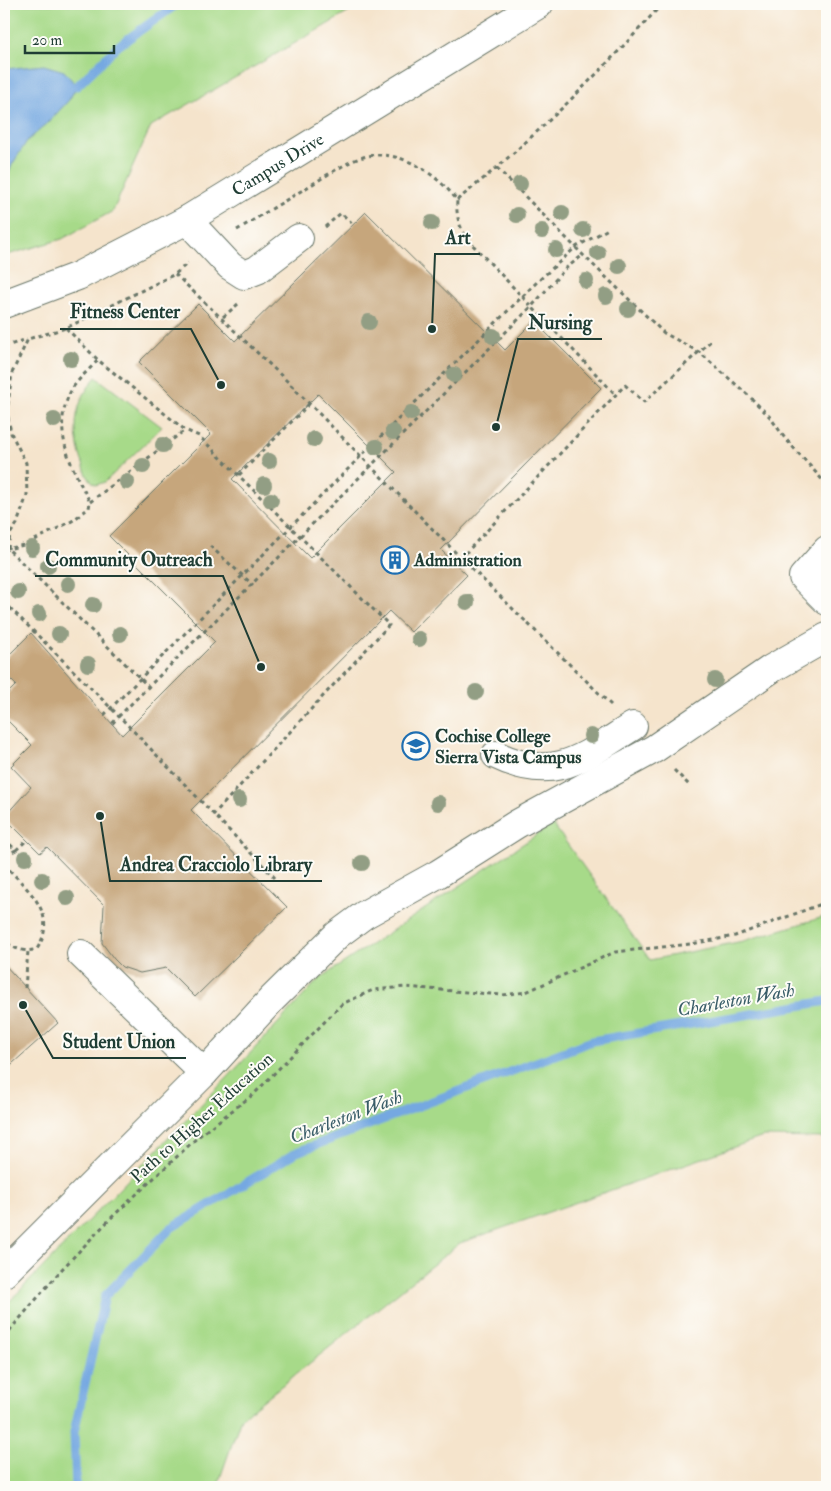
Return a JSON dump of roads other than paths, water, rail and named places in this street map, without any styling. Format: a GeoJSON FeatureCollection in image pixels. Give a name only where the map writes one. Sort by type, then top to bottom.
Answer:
{"type":"FeatureCollection","features":[{"type":"Feature","properties":{"kind":"street","name":"Campus Drive"},"geometry":{"type":"LineString","coordinates":[[4,304],[78,276],[187,220],[539,4]]}},
{"type":"Feature","properties":{"kind":"street"},"geometry":{"type":"LineString","coordinates":[[187,220],[230,266],[244,275],[257,270],[299,238]]}},
{"type":"Feature","properties":{"kind":"street"},"geometry":{"type":"LineString","coordinates":[[827,550],[803,577],[827,601]]}},
{"type":"Feature","properties":{"kind":"street"},"geometry":{"type":"LineString","coordinates":[[4,1273],[204,1073],[272,999],[338,935],[364,915],[438,874],[517,824],[654,749],[771,669],[827,637]]}},
{"type":"Feature","properties":{"kind":"street"},"geometry":{"type":"LineString","coordinates":[[496,755],[514,764],[538,769],[557,766],[583,757],[633,726]]}},
{"type":"Feature","properties":{"kind":"street"},"geometry":{"type":"LineString","coordinates":[[80,954],[204,1073]]}},
{"type":"Feature","properties":{"kind":"water"},"geometry":{"type":"Polygon","coordinates":[[[44,65],[64,71],[77,86],[69,100],[48,123],[27,141],[12,165],[4,186],[4,69],[44,65]]]}},
{"type":"Feature","properties":{"kind":"waterway"},"geometry":{"type":"LineString","coordinates":[[77,86],[118,46],[177,4]]}},
{"type":"Feature","properties":{"kind":"waterway","name":"Charleston Wash"},"geometry":{"type":"LineString","coordinates":[[76,1487],[74,1432],[105,1296],[171,1228],[297,1152],[592,1041],[827,1001]]}},
{"type":"Feature","properties":{"kind":"place","name":"Art"},"geometry":{"type":"Point","coordinates":[432,329]}},
{"type":"Feature","properties":{"kind":"place","name":"Fitness Center"},"geometry":{"type":"Point","coordinates":[221,385]}},
{"type":"Feature","properties":{"kind":"place","name":"Nursing"},"geometry":{"type":"Point","coordinates":[496,427]}},
{"type":"Feature","properties":{"kind":"place","name":"Administration"},"geometry":{"type":"Point","coordinates":[395,560]}},
{"type":"Feature","properties":{"kind":"place","name":"Community Outreach"},"geometry":{"type":"Point","coordinates":[261,667]}},
{"type":"Feature","properties":{"kind":"place","name":"Cochise College Sierra Vista Campus"},"geometry":{"type":"Point","coordinates":[416,746]}},
{"type":"Feature","properties":{"kind":"place","name":"Andrea Cracciolo Library"},"geometry":{"type":"Point","coordinates":[100,816]}},
{"type":"Feature","properties":{"kind":"place","name":"Student Union"},"geometry":{"type":"Point","coordinates":[23,1005]}}]}
